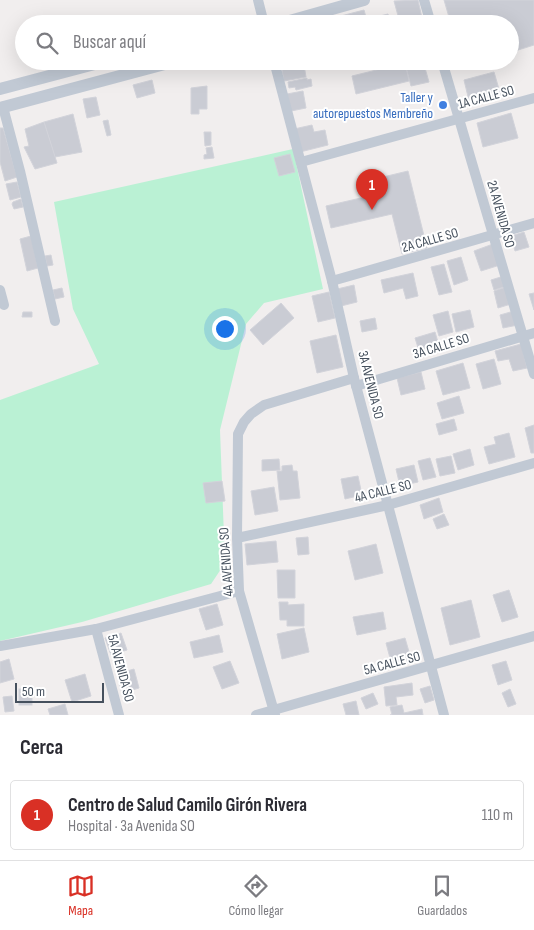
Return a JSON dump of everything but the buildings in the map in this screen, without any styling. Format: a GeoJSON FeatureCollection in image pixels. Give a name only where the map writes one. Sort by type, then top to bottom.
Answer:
{"type":"FeatureCollection","features":[{"type":"Feature","properties":{"kind":"street"},"geometry":{"type":"LineString","coordinates":[[258,0],[262,15]]}},
{"type":"Feature","properties":{"kind":"street"},"geometry":{"type":"LineString","coordinates":[[311,15],[364,0]]}},
{"type":"Feature","properties":{"kind":"street"},"geometry":{"type":"LineString","coordinates":[[424,0],[428,15]]}},
{"type":"Feature","properties":{"kind":"street"},"geometry":{"type":"LineString","coordinates":[[0,89],[72,70]]}},
{"type":"Feature","properties":{"kind":"street"},"geometry":{"type":"LineString","coordinates":[[55,321],[20,171],[1,108],[142,70]]}},
{"type":"Feature","properties":{"kind":"street","name":"3A AVENIDA SO"},"geometry":{"type":"LineString","coordinates":[[276,70],[332,281],[355,382],[444,715]]}},
{"type":"Feature","properties":{"kind":"street","name":"2A AVENIDA SO"},"geometry":{"type":"LineString","coordinates":[[445,70],[534,374]]}},
{"type":"Feature","properties":{"kind":"street","name":"1A CALLE SO"},"geometry":{"type":"LineString","coordinates":[[301,162],[534,98]]}},
{"type":"Feature","properties":{"kind":"street","name":"2A CALLE SO"},"geometry":{"type":"LineString","coordinates":[[332,281],[534,223]]}},
{"type":"Feature","properties":{"kind":"street"},"geometry":{"type":"LineString","coordinates":[[0,290],[4,305]]}},
{"type":"Feature","properties":{"kind":"street","name":"3A CALLE SO"},"geometry":{"type":"LineString","coordinates":[[238,434],[244,422],[251,414],[264,405],[534,333]]}},
{"type":"Feature","properties":{"kind":"street","name":"4A AVENIDA SO"},"geometry":{"type":"LineString","coordinates":[[238,434],[237,538],[240,591],[274,712]]}},
{"type":"Feature","properties":{"kind":"street","name":"4A CALLE SO"},"geometry":{"type":"LineString","coordinates":[[237,538],[388,505],[534,463]]}},
{"type":"Feature","properties":{"kind":"street"},"geometry":{"type":"LineString","coordinates":[[0,646],[96,629],[240,591]]}},
{"type":"Feature","properties":{"kind":"street","name":"5A AVENIDA SO"},"geometry":{"type":"LineString","coordinates":[[96,629],[119,715]]}},
{"type":"Feature","properties":{"kind":"street","name":"5A CALLE SO"},"geometry":{"type":"LineString","coordinates":[[256,715],[274,712],[534,636]]}},
{"type":"Feature","properties":{"kind":"green space"},"geometry":{"type":"Polygon","coordinates":[[[293,149],[323,289],[264,303],[246,324],[220,430],[225,563],[211,584],[82,622],[0,641],[0,400],[99,364],[73,309],[54,202],[293,149]]]}},
{"type":"Feature","properties":{"kind":"place","name":"Taller y autorepuestos Membreño"},"geometry":{"type":"Point","coordinates":[443,105]}},
{"type":"Feature","properties":{"kind":"place","name":"Centro de Salud Camilo Girón Rivera"},"geometry":{"type":"Point","coordinates":[372,210]}}]}
